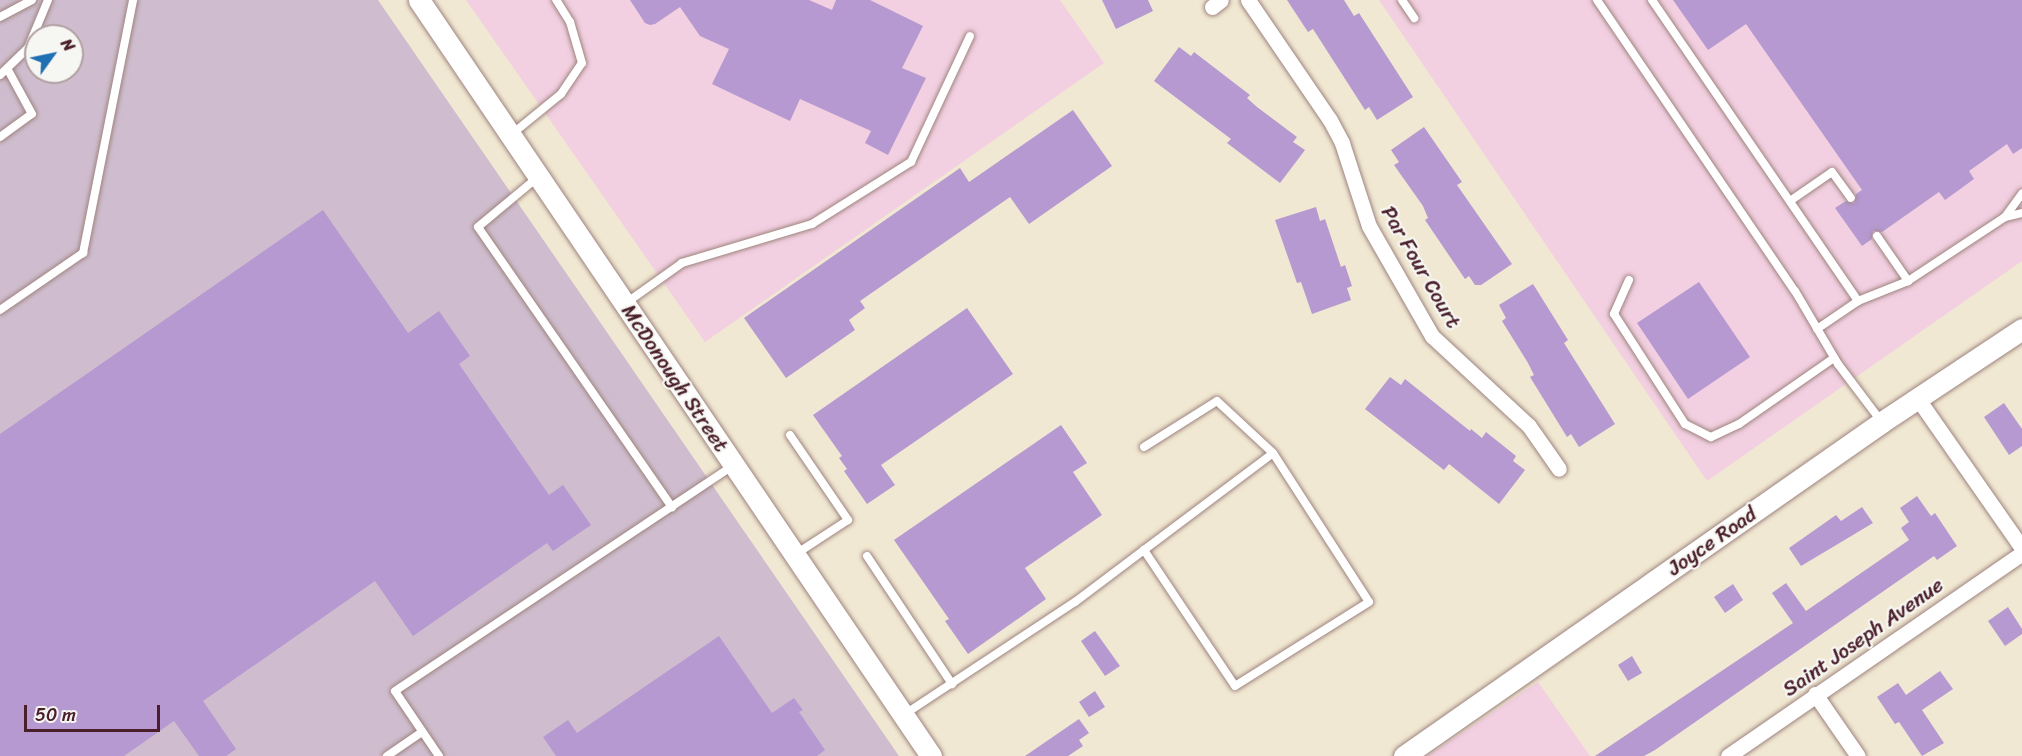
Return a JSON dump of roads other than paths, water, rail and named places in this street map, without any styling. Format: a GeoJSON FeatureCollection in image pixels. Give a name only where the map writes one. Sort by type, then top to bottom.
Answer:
{"type":"FeatureCollection","features":[{"type":"Feature","properties":{"kind":"street","name":"McDonough Street"},"geometry":{"type":"LineString","coordinates":[[419,0],[931,756]]}},
{"type":"Feature","properties":{"kind":"street","name":"Par Four Court"},"geometry":{"type":"LineString","coordinates":[[1248,0],[1330,120],[1341,143],[1369,226],[1432,336],[1529,426],[1558,468]]}},
{"type":"Feature","properties":{"kind":"street","name":"Joyce Road"},"geometry":{"type":"LineString","coordinates":[[1404,756],[1882,422],[2022,329]]}},
{"type":"Feature","properties":{"kind":"street"},"geometry":{"type":"LineString","coordinates":[[1918,399],[2022,551]]}},
{"type":"Feature","properties":{"kind":"street","name":"Saint Joseph Avenue"},"geometry":{"type":"LineString","coordinates":[[1728,756],[2022,551]]}},
{"type":"Feature","properties":{"kind":"street"},"geometry":{"type":"LineString","coordinates":[[1815,694],[1858,756]]}},
{"type":"Feature","properties":{"kind":"lane"},"geometry":{"type":"LineString","coordinates":[[0,17],[32,0]]}},
{"type":"Feature","properties":{"kind":"lane"},"geometry":{"type":"LineString","coordinates":[[0,75],[8,70],[28,48],[48,0]]}},
{"type":"Feature","properties":{"kind":"lane"},"geometry":{"type":"LineString","coordinates":[[0,310],[83,253],[133,0]]}},
{"type":"Feature","properties":{"kind":"lane"},"geometry":{"type":"LineString","coordinates":[[510,135],[561,94],[582,63],[570,22],[556,0]]}},
{"type":"Feature","properties":{"kind":"lane"},"geometry":{"type":"LineString","coordinates":[[1402,0],[1414,18]]}},
{"type":"Feature","properties":{"kind":"lane"},"geometry":{"type":"LineString","coordinates":[[1597,0],[1795,291],[1834,358],[1882,422]]}},
{"type":"Feature","properties":{"kind":"lane"},"geometry":{"type":"LineString","coordinates":[[1652,0],[1858,302]]}},
{"type":"Feature","properties":{"kind":"lane"},"geometry":{"type":"LineString","coordinates":[[625,304],[682,262],[812,224],[911,162],[970,36]]}},
{"type":"Feature","properties":{"kind":"lane"},"geometry":{"type":"LineString","coordinates":[[0,137],[32,114],[8,70]]}},
{"type":"Feature","properties":{"kind":"lane"},"geometry":{"type":"LineString","coordinates":[[1790,201],[1832,172],[1851,198]]}},
{"type":"Feature","properties":{"kind":"lane"},"geometry":{"type":"LineString","coordinates":[[538,176],[478,227],[672,507]]}},
{"type":"Feature","properties":{"kind":"lane"},"geometry":{"type":"LineString","coordinates":[[2005,217],[2022,194]]}},
{"type":"Feature","properties":{"kind":"lane"},"geometry":{"type":"LineString","coordinates":[[1817,329],[1858,302],[1908,280],[2005,217],[2022,213]]}},
{"type":"Feature","properties":{"kind":"lane"},"geometry":{"type":"LineString","coordinates":[[1877,236],[1908,280]]}},
{"type":"Feature","properties":{"kind":"lane"},"geometry":{"type":"LineString","coordinates":[[1629,280],[1614,314],[1685,424],[1711,437],[1739,424],[1834,358]]}},
{"type":"Feature","properties":{"kind":"lane"},"geometry":{"type":"LineString","coordinates":[[1144,447],[1217,401],[1273,453],[1369,602],[1235,686],[1144,550]]}},
{"type":"Feature","properties":{"kind":"lane"},"geometry":{"type":"LineString","coordinates":[[790,435],[848,520],[795,555]]}},
{"type":"Feature","properties":{"kind":"lane"},"geometry":{"type":"LineString","coordinates":[[903,715],[1075,602],[1273,453]]}},
{"type":"Feature","properties":{"kind":"lane"},"geometry":{"type":"LineString","coordinates":[[439,756],[395,691],[734,465]]}},
{"type":"Feature","properties":{"kind":"lane"},"geometry":{"type":"LineString","coordinates":[[867,556],[952,684]]}},
{"type":"Feature","properties":{"kind":"lane"},"geometry":{"type":"LineString","coordinates":[[387,756],[422,732]]}}]}
